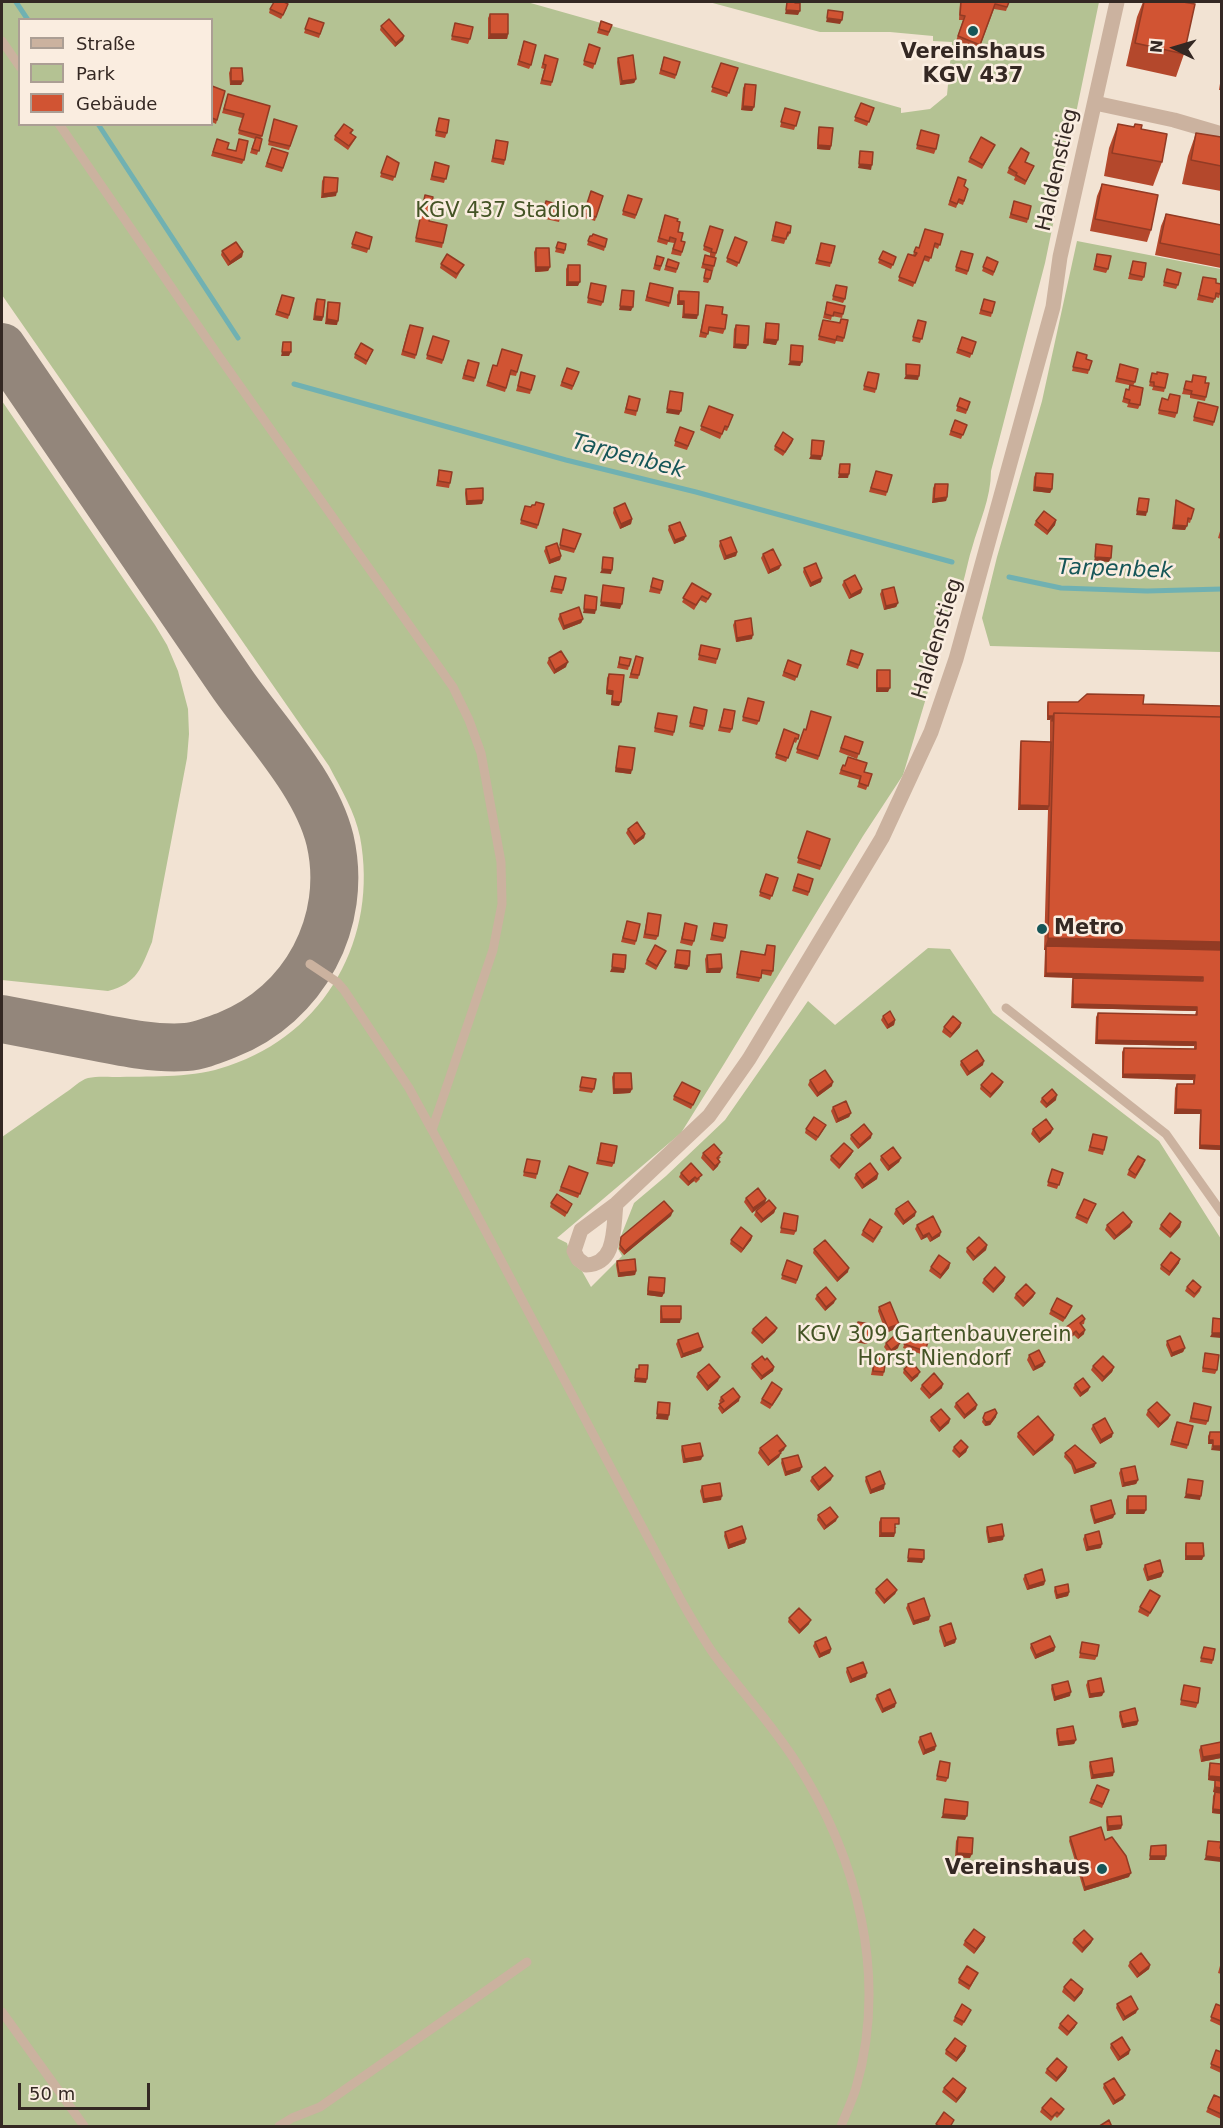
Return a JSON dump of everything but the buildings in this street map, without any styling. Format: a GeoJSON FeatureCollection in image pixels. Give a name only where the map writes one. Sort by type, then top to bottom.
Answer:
{"type":"FeatureCollection","features":[{"type":"Feature","properties":{"kind":"street","name":"Haldenstieg"},"geometry":{"type":"LineString","coordinates":[[616,1204],[709,1116],[749,1059],[882,838],[932,732],[956,659],[1053,306],[1060,257],[1117,2]]}},
{"type":"Feature","properties":{"kind":"street"},"geometry":{"type":"LineString","coordinates":[[1095,103],[1174,120],[1221,134]]}},
{"type":"Feature","properties":{"kind":"lane"},"geometry":{"type":"LineString","coordinates":[[2,41],[18,64]]}},
{"type":"Feature","properties":{"kind":"lane"},"geometry":{"type":"LineString","coordinates":[[60,126],[218,355],[453,687],[469,720],[481,753],[501,862],[502,904],[493,950],[432,1130]]}},
{"type":"Feature","properties":{"kind":"lane"},"geometry":{"type":"LineString","coordinates":[[310,964],[345,990],[409,1088],[682,1602],[712,1652],[760,1711],[820,1800],[839,1844],[860,1908],[868,1959],[870,2009],[863,2057],[856,2090],[841,2127]]}},
{"type":"Feature","properties":{"kind":"lane"},"geometry":{"type":"LineString","coordinates":[[1006,1008],[1166,1134],[1221,1213]]}},
{"type":"Feature","properties":{"kind":"lane"},"geometry":{"type":"LineString","coordinates":[[279,2127],[292,2118],[320,2107],[527,1962]]}},
{"type":"Feature","properties":{"kind":"lane"},"geometry":{"type":"LineString","coordinates":[[2,2012],[84,2127]]}},
{"type":"Feature","properties":{"kind":"green space"},"geometry":{"type":"Polygon","coordinates":[[[2,2],[527,2],[901,108],[901,113],[930,109],[947,95],[952,42],[933,41],[933,36],[890,32],[820,32],[709,2],[1099,2],[1045,263],[991,471],[987,501],[903,775],[863,836],[681,1133],[557,1238],[567,1243],[573,1264],[582,1271],[591,1287],[622,1256],[618,1249],[619,1241],[634,1203],[725,1120],[808,1001],[835,1025],[928,948],[950,949],[993,1013],[1159,1141],[1221,1239],[1221,2126],[2,2126],[2,1137],[85,1079],[174,1076],[202,1073],[228,1066],[263,1051],[293,1031],[318,1006],[338,977],[352,945],[361,910],[364,874],[358,828],[329,766],[2,295],[2,2]]]}},
{"type":"Feature","properties":{"kind":"green space"},"geometry":{"type":"Polygon","coordinates":[[[1077,241],[1221,269],[1221,652],[990,646],[982,618],[1042,401],[1077,241]]]}},
{"type":"Feature","properties":{"kind":"green space"},"geometry":{"type":"Polygon","coordinates":[[[2,401],[155,625],[178,671],[188,709],[187,758],[152,942],[141,967],[132,979],[108,991],[2,980],[2,401]]]}},
{"type":"Feature","properties":{"kind":"waterway"},"geometry":{"type":"LineString","coordinates":[[16,2],[27,18]]}},
{"type":"Feature","properties":{"kind":"waterway"},"geometry":{"type":"LineString","coordinates":[[99,126],[238,338]]}},
{"type":"Feature","properties":{"kind":"waterway","name":"Tarpenbek"},"geometry":{"type":"LineString","coordinates":[[294,384],[566,460],[696,492],[952,562]]}},
{"type":"Feature","properties":{"kind":"waterway","name":"Tarpenbek"},"geometry":{"type":"LineString","coordinates":[[1009,577],[1061,588],[1147,591],[1222,589]]}},
{"type":"Feature","properties":{"kind":"taxiway"},"geometry":{"type":"LineString","coordinates":[[2,347],[231,682],[301,778],[323,819],[330,840],[334,871],[333,901],[326,930],[314,957],[298,982],[278,1003],[254,1021],[227,1035],[186,1047],[164,1047],[141,1045],[2,1019]]}},
{"type":"Feature","properties":{"kind":"place","name":"Vereinshaus KGV 437"},"geometry":{"type":"Point","coordinates":[973,31]}},
{"type":"Feature","properties":{"kind":"place","name":"Metro"},"geometry":{"type":"Point","coordinates":[1042,929]}},
{"type":"Feature","properties":{"kind":"place","name":"Vereinshaus"},"geometry":{"type":"Point","coordinates":[1102,1869]}},
{"type":"Feature","properties":{"kind":"park label","name":"KGV 437 Stadion"},"geometry":{"type":"Point","coordinates":[504,212]}},
{"type":"Feature","properties":{"kind":"park label","name":"KGV 309 Gartenbauverein Horst Niendorf"},"geometry":{"type":"Point","coordinates":[934,1348]}}]}
